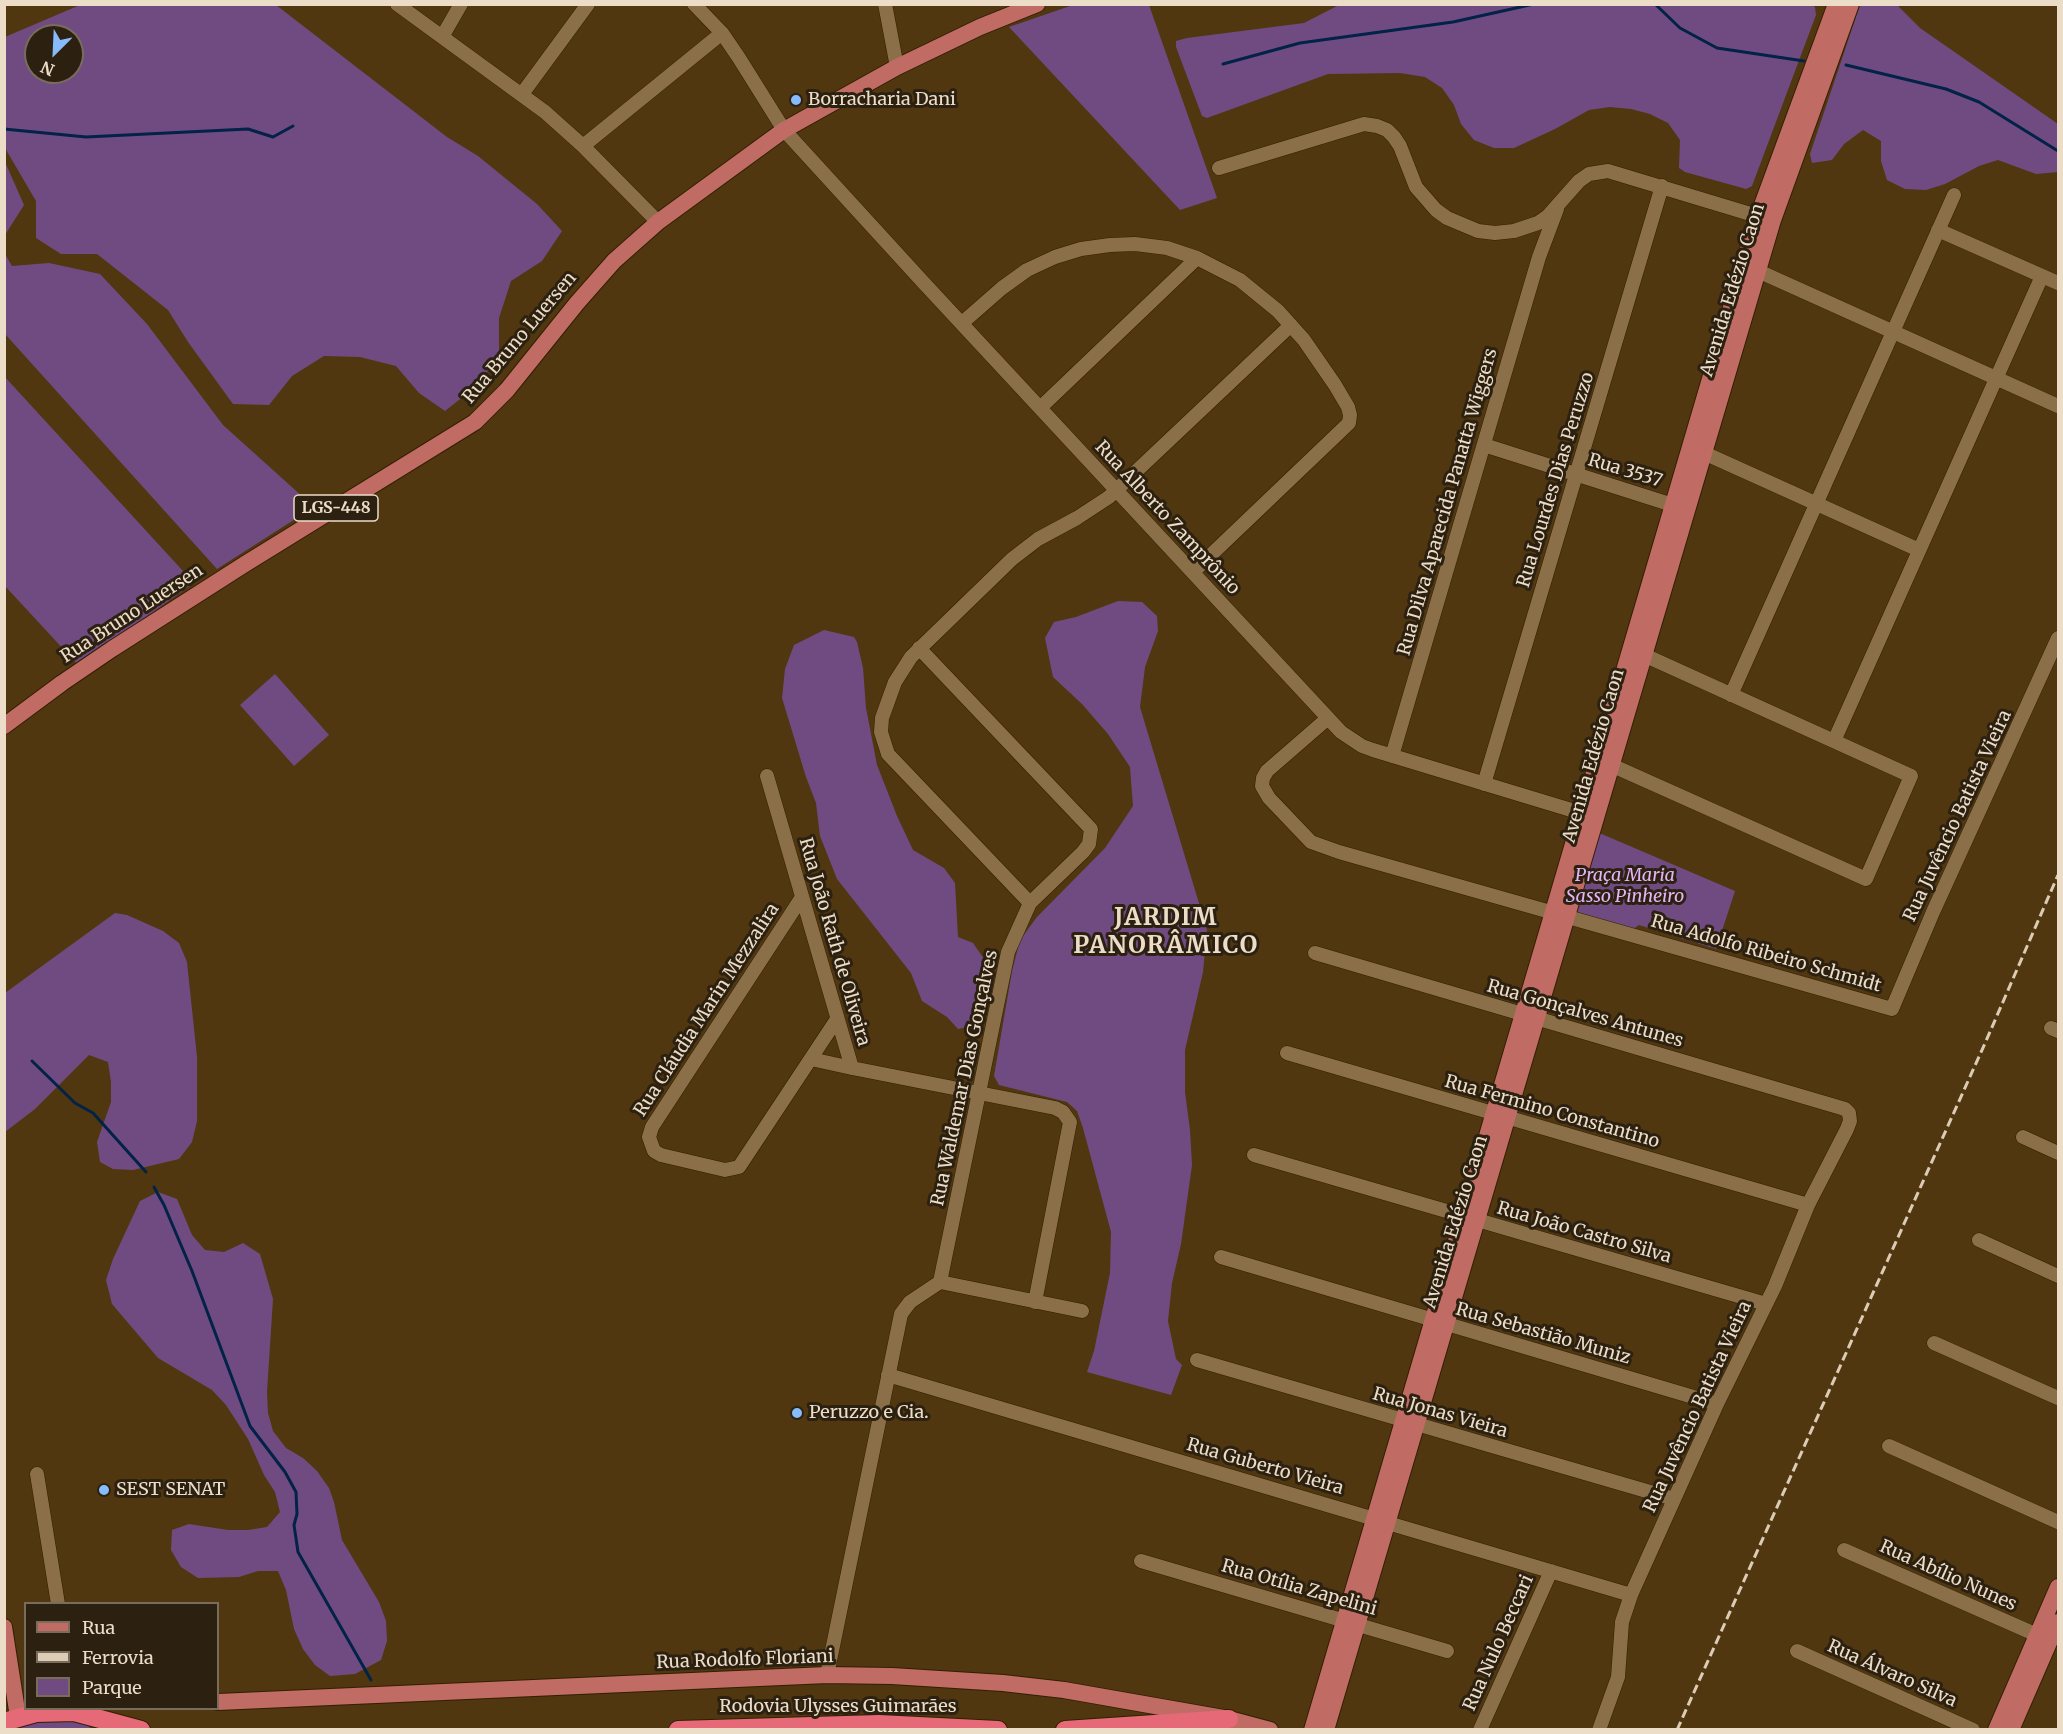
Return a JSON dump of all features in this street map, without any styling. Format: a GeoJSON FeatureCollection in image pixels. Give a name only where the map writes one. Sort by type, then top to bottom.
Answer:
{"type":"FeatureCollection","features":[{"type":"Feature","properties":{"kind":"highway"},"geometry":{"type":"LineString","coordinates":[[74,1710],[93,1724],[97,1730]]}},
{"type":"Feature","properties":{"kind":"highway"},"geometry":{"type":"LineString","coordinates":[[9,1722],[55,1711],[74,1710],[141,1730]]}},
{"type":"Feature","properties":{"kind":"highway"},"geometry":{"type":"LineString","coordinates":[[1065,1730],[1229,1719]]}},
{"type":"Feature","properties":{"kind":"highway","name":"Rodovia Ulysses Guimarães"},"geometry":{"type":"LineString","coordinates":[[678,1730],[879,1724],[998,1730]]}},
{"type":"Feature","properties":{"kind":"main road","name":"Rua Bruno Luersen"},"geometry":{"type":"LineString","coordinates":[[4,726],[54,688],[112,649],[475,422],[507,390],[593,283],[622,254],[658,222],[784,130],[897,67],[980,27],[1037,4]]}},
{"type":"Feature","properties":{"kind":"main road","name":"Avenida Edézio Caon"},"geometry":{"type":"LineString","coordinates":[[1326,1730],[1351,1622],[1500,1115],[1766,218],[1836,4]]}},
{"type":"Feature","properties":{"kind":"main road","name":"Avenida Edézio Caon"},"geometry":{"type":"LineString","coordinates":[[1589,815],[1611,765],[1644,655],[1680,507],[1704,453],[1758,271],[1766,218],[1851,4]]}},
{"type":"Feature","properties":{"kind":"main road"},"geometry":{"type":"LineString","coordinates":[[1996,1730],[2049,1640],[2058,1587]]}},
{"type":"Feature","properties":{"kind":"main road","name":"Avenida Edézio Caon"},"geometry":{"type":"LineString","coordinates":[[1312,1730],[1351,1622]]}},
{"type":"Feature","properties":{"kind":"main road"},"geometry":{"type":"LineString","coordinates":[[2011,1730],[2058,1622]]}},
{"type":"Feature","properties":{"kind":"main road"},"geometry":{"type":"LineString","coordinates":[[4,1627],[14,1674],[9,1722]]}},
{"type":"Feature","properties":{"kind":"main road","name":"Rua Rodolfo Floriani"},"geometry":{"type":"LineString","coordinates":[[219,1702],[827,1675],[902,1676],[1003,1683],[1075,1692],[1229,1719],[1270,1730]]}},
{"type":"Feature","properties":{"kind":"street"},"geometry":{"type":"LineString","coordinates":[[397,4],[545,112],[583,146],[658,222]]}},
{"type":"Feature","properties":{"kind":"street"},"geometry":{"type":"LineString","coordinates":[[442,37],[461,4]]}},
{"type":"Feature","properties":{"kind":"street"},"geometry":{"type":"LineString","coordinates":[[522,94],[588,4]]}},
{"type":"Feature","properties":{"kind":"street","name":"Rua Alberto Zamprônio"},"geometry":{"type":"LineString","coordinates":[[694,4],[722,33],[753,77],[784,130],[1116,490],[1351,739],[1372,750],[1589,815]]}},
{"type":"Feature","properties":{"kind":"street"},"geometry":{"type":"LineString","coordinates":[[885,4],[897,67]]}},
{"type":"Feature","properties":{"kind":"street"},"geometry":{"type":"LineString","coordinates":[[583,146],[722,33]]}},
{"type":"Feature","properties":{"kind":"street"},"geometry":{"type":"LineString","coordinates":[[1219,168],[1364,124],[1387,130],[1395,137],[1416,188],[1436,210],[1447,218],[1471,228],[1496,232],[1514,231],[1530,226],[1548,216],[1579,181],[1598,171],[1620,173],[1766,218]]}},
{"type":"Feature","properties":{"kind":"street","name":"Rua Lourdes Dias Peruzzo"},"geometry":{"type":"LineString","coordinates":[[1484,784],[1662,186]]}},
{"type":"Feature","properties":{"kind":"street"},"geometry":{"type":"LineString","coordinates":[[1731,695],[1954,195]]}},
{"type":"Feature","properties":{"kind":"street","name":"Rua Dilva Aparecida Panatta Wiggers"},"geometry":{"type":"LineString","coordinates":[[1392,756],[1539,257],[1559,205]]}},
{"type":"Feature","properties":{"kind":"street"},"geometry":{"type":"LineString","coordinates":[[1530,226],[1537,238],[1539,257]]}},
{"type":"Feature","properties":{"kind":"street"},"geometry":{"type":"LineString","coordinates":[[1938,230],[2058,283]]}},
{"type":"Feature","properties":{"kind":"street"},"geometry":{"type":"LineString","coordinates":[[962,323],[1002,288],[1027,270],[1064,254],[1110,245],[1135,244],[1167,248],[1197,258],[1240,280],[1261,296],[1291,325],[1335,385],[1348,407],[1349,423],[1193,572]]}},
{"type":"Feature","properties":{"kind":"street"},"geometry":{"type":"LineString","coordinates":[[1040,408],[1197,258]]}},
{"type":"Feature","properties":{"kind":"street"},"geometry":{"type":"LineString","coordinates":[[1758,271],[2058,406]]}},
{"type":"Feature","properties":{"kind":"street"},"geometry":{"type":"LineString","coordinates":[[1834,741],[2042,276]]}},
{"type":"Feature","properties":{"kind":"street"},"geometry":{"type":"LineString","coordinates":[[1030,903],[896,765],[884,745],[881,732],[885,708],[902,668],[919,648],[1026,548],[1094,507],[1116,490],[1291,325]]}},
{"type":"Feature","properties":{"kind":"street","name":"Rua 3537"},"geometry":{"type":"LineString","coordinates":[[1484,445],[1680,507]]}},
{"type":"Feature","properties":{"kind":"street"},"geometry":{"type":"LineString","coordinates":[[1704,453],[1919,550]]}},
{"type":"Feature","properties":{"kind":"street","name":"Rua Juvêncio Batista Vieira"},"geometry":{"type":"LineString","coordinates":[[1892,1009],[1929,919],[2058,638]]}},
{"type":"Feature","properties":{"kind":"street","name":"Rua Waldemar Dias Gonçalves"},"geometry":{"type":"LineString","coordinates":[[919,648],[1087,823],[1092,836],[1083,852],[1030,903],[1008,952],[940,1282]]}},
{"type":"Feature","properties":{"kind":"street"},"geometry":{"type":"LineString","coordinates":[[1611,765],[1866,879],[1911,776],[1644,655]]}},
{"type":"Feature","properties":{"kind":"street","name":"Rua Adolfo Ribeiro Schmidt"},"geometry":{"type":"LineString","coordinates":[[1328,717],[1267,771],[1263,778],[1264,792],[1303,835],[1322,846],[1892,1009]]}},
{"type":"Feature","properties":{"kind":"street","name":"Rua João Rath de Oliveira"},"geometry":{"type":"LineString","coordinates":[[766,776],[852,1068],[1055,1108],[1063,1112],[1070,1122],[1035,1302]]}},
{"type":"Feature","properties":{"kind":"street","name":"Rua Cláudia Marin Mezzalira"},"geometry":{"type":"LineString","coordinates":[[802,897],[652,1127],[649,1137],[650,1144],[654,1151],[661,1155],[725,1170],[735,1170],[742,1164],[811,1059]]}},
{"type":"Feature","properties":{"kind":"street","name":"Rua Gonçalves Antunes"},"geometry":{"type":"LineString","coordinates":[[1315,953],[1845,1109]]}},
{"type":"Feature","properties":{"kind":"street"},"geometry":{"type":"LineString","coordinates":[[837,1019],[811,1059],[852,1068]]}},
{"type":"Feature","properties":{"kind":"street","name":"Rua Fermino Constantino"},"geometry":{"type":"LineString","coordinates":[[1287,1053],[1808,1205]]}},
{"type":"Feature","properties":{"kind":"street","name":"Rua Juvêncio Batista Vieira"},"geometry":{"type":"LineString","coordinates":[[1599,1730],[1618,1677],[1622,1622],[1631,1594],[1717,1404],[1780,1276],[1808,1205],[1847,1129],[1850,1121],[1849,1113],[1845,1109]]}},
{"type":"Feature","properties":{"kind":"street"},"geometry":{"type":"LineString","coordinates":[[2023,1137],[2058,1153]]}},
{"type":"Feature","properties":{"kind":"street","name":"Rua João Castro Silva"},"geometry":{"type":"LineString","coordinates":[[1254,1155],[1766,1304]]}},
{"type":"Feature","properties":{"kind":"street"},"geometry":{"type":"LineString","coordinates":[[1979,1240],[2058,1276]]}},
{"type":"Feature","properties":{"kind":"street","name":"Rua Sebastião Muniz"},"geometry":{"type":"LineString","coordinates":[[1221,1257],[1717,1404]]}},
{"type":"Feature","properties":{"kind":"street"},"geometry":{"type":"LineString","coordinates":[[827,1675],[901,1314],[910,1302],[940,1282],[1082,1311]]}},
{"type":"Feature","properties":{"kind":"street"},"geometry":{"type":"LineString","coordinates":[[1934,1343],[2058,1398]]}},
{"type":"Feature","properties":{"kind":"street","name":"Rua Jonas Vieira"},"geometry":{"type":"LineString","coordinates":[[1197,1360],[1674,1499]]}},
{"type":"Feature","properties":{"kind":"street","name":"Rua Guberto Vieira"},"geometry":{"type":"LineString","coordinates":[[888,1375],[1631,1594]]}},
{"type":"Feature","properties":{"kind":"street"},"geometry":{"type":"LineString","coordinates":[[1888,1446],[2058,1522]]}},
{"type":"Feature","properties":{"kind":"street"},"geometry":{"type":"LineString","coordinates":[[37,1474],[58,1602]]}},
{"type":"Feature","properties":{"kind":"street","name":"Rua Abílio Nunes"},"geometry":{"type":"LineString","coordinates":[[1844,1550],[2049,1640]]}},
{"type":"Feature","properties":{"kind":"street","name":"Rua Otília Zapelini"},"geometry":{"type":"LineString","coordinates":[[1141,1561],[1447,1651]]}},
{"type":"Feature","properties":{"kind":"street","name":"Rua Nulo Beccari"},"geometry":{"type":"LineString","coordinates":[[1480,1730],[1551,1570]]}},
{"type":"Feature","properties":{"kind":"street","name":"Rua Álvaro Silva"},"geometry":{"type":"LineString","coordinates":[[1797,1651],[1973,1730]]}},
{"type":"Feature","properties":{"kind":"green space"},"geometry":{"type":"Polygon","coordinates":[[[1076,4],[1149,5],[1217,198],[1180,210],[1009,27],[1076,4]]]}},
{"type":"Feature","properties":{"kind":"green space"},"geometry":{"type":"Polygon","coordinates":[[[1811,4],[1815,7],[1816,15],[1752,186],[1746,189],[1685,172],[1679,168],[1680,140],[1668,123],[1650,114],[1631,109],[1610,107],[1589,110],[1514,148],[1494,148],[1474,140],[1461,124],[1454,105],[1442,88],[1425,77],[1400,73],[1328,74],[1207,118],[1202,116],[1176,47],[1176,41],[1187,38],[1304,23],[1339,5],[1811,4]]]}},
{"type":"Feature","properties":{"kind":"green space"},"geometry":{"type":"Polygon","coordinates":[[[80,5],[276,5],[447,137],[478,156],[537,204],[562,231],[542,261],[511,281],[499,318],[499,355],[479,384],[445,411],[419,393],[396,366],[360,357],[324,356],[292,376],[269,405],[233,404],[168,310],[97,254],[61,254],[36,238],[36,201],[5,148],[5,37],[24,29],[24,84],[84,84],[84,24],[35,24],[80,5]]]}},
{"type":"Feature","properties":{"kind":"green space"},"geometry":{"type":"Polygon","coordinates":[[[1860,5],[1897,5],[1920,28],[2058,124],[2058,172],[2036,174],[1998,160],[1926,190],[1905,189],[1887,180],[1881,161],[1881,141],[1863,130],[1844,144],[1832,160],[1812,163],[1810,154],[1860,5]]]}},
{"type":"Feature","properties":{"kind":"green space"},"geometry":{"type":"Polygon","coordinates":[[[5,162],[24,205],[4,235],[5,162]]]}},
{"type":"Feature","properties":{"kind":"green space"},"geometry":{"type":"Polygon","coordinates":[[[5,254],[12,266],[49,263],[100,274],[147,324],[223,425],[314,507],[217,569],[5,334],[5,254]]]}},
{"type":"Feature","properties":{"kind":"green space"},"geometry":{"type":"Polygon","coordinates":[[[4,376],[194,583],[78,665],[5,586],[4,376]]]}},
{"type":"Feature","properties":{"kind":"green space"},"geometry":{"type":"Polygon","coordinates":[[[1118,601],[1142,602],[1157,616],[1158,631],[1145,667],[1140,707],[1207,930],[1203,972],[1185,1050],[1185,1092],[1192,1165],[1181,1244],[1172,1283],[1168,1321],[1176,1359],[1182,1365],[1171,1395],[1087,1372],[1094,1351],[1110,1273],[1111,1232],[1083,1128],[1077,1111],[1067,1102],[999,1085],[994,1076],[1012,971],[1020,940],[1037,917],[1105,848],[1133,806],[1130,767],[1108,734],[1082,704],[1053,677],[1045,638],[1054,622],[1076,617],[1118,601]]]}},
{"type":"Feature","properties":{"kind":"green space"},"geometry":{"type":"Polygon","coordinates":[[[824,630],[854,637],[857,642],[877,765],[897,816],[913,850],[944,868],[955,883],[958,937],[973,943],[986,962],[989,996],[975,1026],[958,1029],[947,1017],[922,1001],[911,973],[837,879],[820,836],[816,803],[782,698],[785,669],[794,645],[824,630]]]}},
{"type":"Feature","properties":{"kind":"green space"},"geometry":{"type":"Polygon","coordinates":[[[275,674],[329,735],[294,766],[240,705],[275,674]]]}},
{"type":"Feature","properties":{"kind":"green space","name":"Praça Maria Sasso Pinheiro"},"geometry":{"type":"Polygon","coordinates":[[[1597,832],[1735,891],[1716,949],[1639,925],[1633,929],[1573,911],[1597,832]]]}},
{"type":"Feature","properties":{"kind":"green space"},"geometry":{"type":"Polygon","coordinates":[[[115,913],[127,915],[163,931],[179,943],[187,962],[197,1057],[197,1121],[192,1142],[179,1159],[133,1170],[113,1169],[100,1162],[97,1142],[111,1102],[111,1082],[108,1062],[89,1055],[35,1109],[5,1132],[5,993],[115,913]]]}},
{"type":"Feature","properties":{"kind":"green space"},"geometry":{"type":"Polygon","coordinates":[[[158,1192],[177,1199],[192,1235],[205,1250],[224,1252],[243,1243],[260,1254],[273,1299],[267,1392],[268,1413],[273,1431],[286,1448],[303,1458],[317,1471],[329,1488],[342,1540],[379,1602],[386,1621],[387,1641],[381,1660],[355,1674],[330,1676],[315,1665],[303,1649],[294,1629],[286,1590],[278,1571],[258,1571],[239,1577],[198,1578],[181,1567],[171,1550],[172,1530],[189,1524],[228,1530],[248,1530],[267,1527],[280,1512],[275,1492],[264,1475],[248,1439],[226,1405],[212,1390],[158,1358],[112,1304],[106,1280],[113,1259],[140,1201],[158,1192]]]}},
{"type":"Feature","properties":{"kind":"green space"},"geometry":{"type":"Polygon","coordinates":[[[48,1717],[83,1722],[92,1729],[13,1730],[17,1725],[48,1717]]]}},
{"type":"Feature","properties":{"kind":"waterway"},"geometry":{"type":"LineString","coordinates":[[1223,64],[1300,43],[1453,22],[1534,4]]}},
{"type":"Feature","properties":{"kind":"waterway"},"geometry":{"type":"LineString","coordinates":[[1655,4],[1680,28],[1717,48],[1804,61]]}},
{"type":"Feature","properties":{"kind":"waterway"},"geometry":{"type":"LineString","coordinates":[[1846,65],[1946,89],[1979,102],[2058,151]]}},
{"type":"Feature","properties":{"kind":"waterway"},"geometry":{"type":"LineString","coordinates":[[4,129],[86,137],[248,129],[273,137],[293,126]]}},
{"type":"Feature","properties":{"kind":"waterway"},"geometry":{"type":"LineString","coordinates":[[32,1061],[75,1103],[93,1113],[146,1172]]}},
{"type":"Feature","properties":{"kind":"waterway"},"geometry":{"type":"LineString","coordinates":[[154,1187],[192,1271],[250,1426],[285,1472],[296,1492],[297,1514],[294,1525],[298,1552],[371,1680]]}},
{"type":"Feature","properties":{"kind":"railway"},"geometry":{"type":"LineString","coordinates":[[1677,1730],[1986,1041],[2058,875]]}},
{"type":"Feature","properties":{"kind":"place","name":"Borracharia Dani"},"geometry":{"type":"Point","coordinates":[796,100]}},
{"type":"Feature","properties":{"kind":"place","name":"Peruzzo e Cia."},"geometry":{"type":"Point","coordinates":[797,1413]}},
{"type":"Feature","properties":{"kind":"place","name":"SEST SENAT"},"geometry":{"type":"Point","coordinates":[104,1490]}},
{"type":"Feature","properties":{"kind":"district","name":"JARDIM PANORÂMICO"},"geometry":{"type":"Point","coordinates":[1166,932]}}]}
